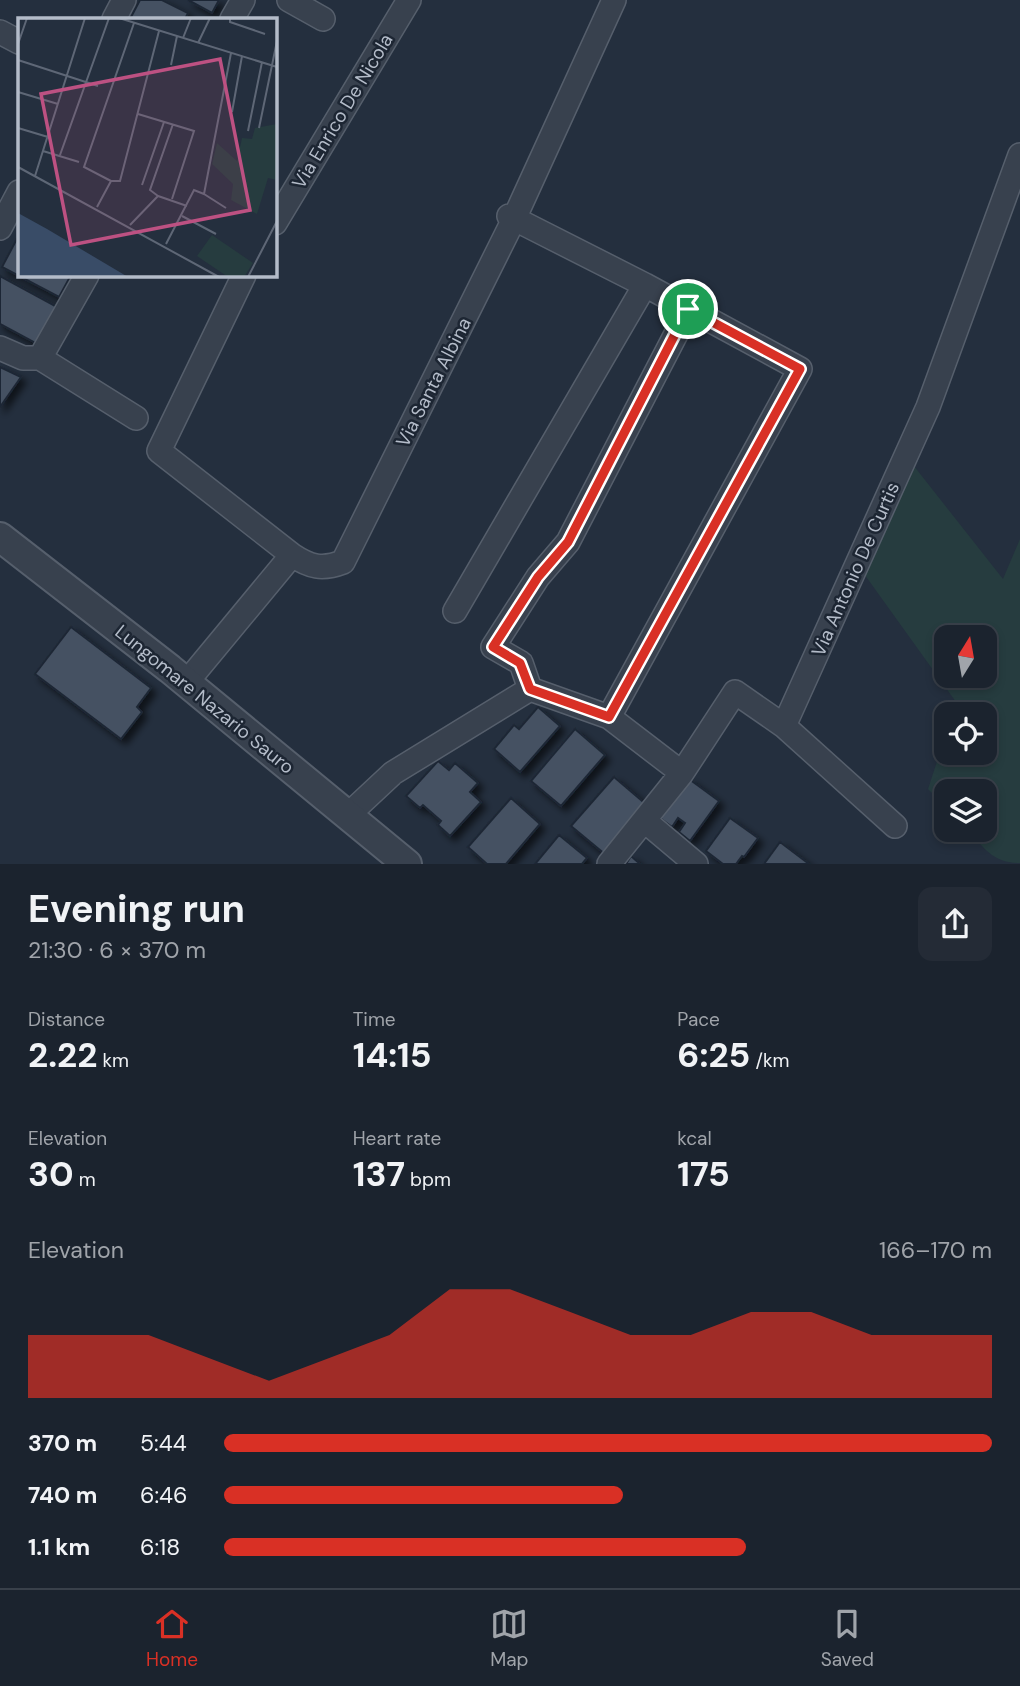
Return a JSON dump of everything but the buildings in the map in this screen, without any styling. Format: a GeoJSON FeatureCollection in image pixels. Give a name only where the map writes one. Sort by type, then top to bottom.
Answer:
{"type":"FeatureCollection","features":[{"type":"Feature","properties":{"kind":"street"},"geometry":{"type":"LineString","coordinates":[[115,18],[124,0]]}},
{"type":"Feature","properties":{"kind":"street"},"geometry":{"type":"LineString","coordinates":[[233,18],[243,0]]}},
{"type":"Feature","properties":{"kind":"street"},"geometry":{"type":"LineString","coordinates":[[289,0],[323,19]]}},
{"type":"Feature","properties":{"kind":"street","name":"Via Enrico De Nicola"},"geometry":{"type":"LineString","coordinates":[[276,221],[409,0]]}},
{"type":"Feature","properties":{"kind":"street","name":"Via Santa Albina"},"geometry":{"type":"LineString","coordinates":[[244,276],[159,450],[292,555],[302,562],[327,568],[343,562],[512,218],[614,0]]}},
{"type":"Feature","properties":{"kind":"street"},"geometry":{"type":"LineString","coordinates":[[0,32],[18,41]]}},
{"type":"Feature","properties":{"kind":"street","name":"Via Antonio De Curtis"},"geometry":{"type":"LineString","coordinates":[[785,726],[928,407],[1020,155]]}},
{"type":"Feature","properties":{"kind":"street"},"geometry":{"type":"LineString","coordinates":[[0,228],[18,194]]}},
{"type":"Feature","properties":{"kind":"street"},"geometry":{"type":"LineString","coordinates":[[512,218],[645,285],[800,369],[609,717]]}},
{"type":"Feature","properties":{"kind":"street"},"geometry":{"type":"LineString","coordinates":[[40,358],[87,276]]}},
{"type":"Feature","properties":{"kind":"street"},"geometry":{"type":"LineString","coordinates":[[455,611],[645,285]]}},
{"type":"Feature","properties":{"kind":"street"},"geometry":{"type":"LineString","coordinates":[[682,773],[609,717],[530,689],[520,663],[493,647],[538,577],[568,542],[688,309]]}},
{"type":"Feature","properties":{"kind":"street"},"geometry":{"type":"LineString","coordinates":[[0,348],[23,358],[40,358],[136,418]]}},
{"type":"Feature","properties":{"kind":"street","name":"Lungomare Nazario Sauro"},"geometry":{"type":"LineString","coordinates":[[0,537],[186,683],[407,863]]}},
{"type":"Feature","properties":{"kind":"street"},"geometry":{"type":"LineString","coordinates":[[186,683],[292,555]]}},
{"type":"Feature","properties":{"kind":"street"},"geometry":{"type":"LineString","coordinates":[[348,815],[393,773],[530,689]]}},
{"type":"Feature","properties":{"kind":"street"},"geometry":{"type":"LineString","coordinates":[[609,863],[682,773],[735,692],[785,726],[895,826]]}},
{"type":"Feature","properties":{"kind":"street"},"geometry":{"type":"LineString","coordinates":[[645,821],[696,863]]}},
{"type":"Feature","properties":{"kind":"green space"},"geometry":{"type":"Polygon","coordinates":[[[910,461],[1003,579],[1020,539],[1020,863],[996,857],[978,842],[997,842],[997,779],[934,779],[934,795],[928,789],[936,765],[997,765],[997,702],[956,702],[946,688],[998,688],[998,625],[934,625],[934,671],[862,571],[910,461]]]}},
{"type":"Feature","properties":{"kind":"route"},"geometry":{"type":"LineString","coordinates":[[688,309],[800,369],[609,717],[530,689],[520,663],[493,647],[538,577],[568,542],[688,309]]}}]}
